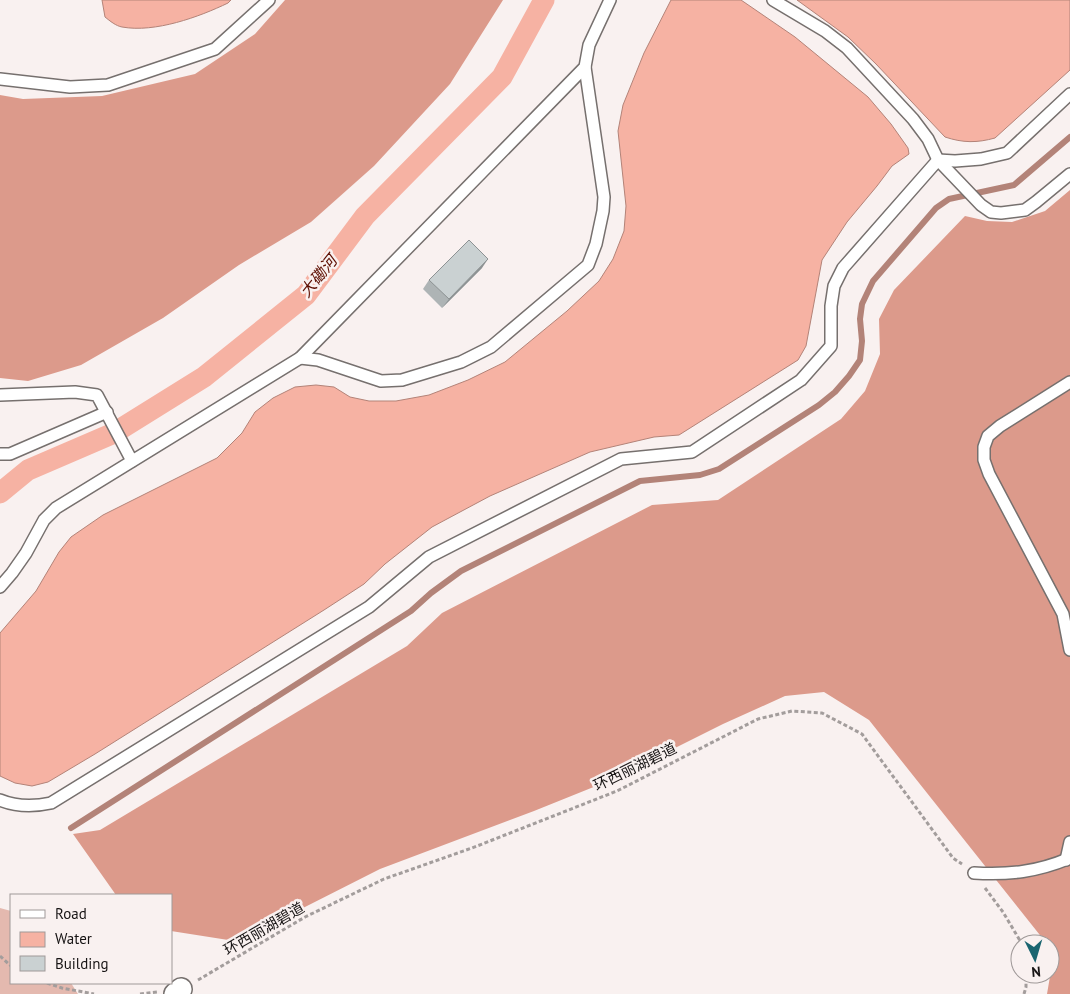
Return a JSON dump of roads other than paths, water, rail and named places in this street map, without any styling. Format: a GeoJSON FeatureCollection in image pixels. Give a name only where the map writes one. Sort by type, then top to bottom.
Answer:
{"type":"FeatureCollection","features":[{"type":"Feature","properties":{"kind":"lane"},"geometry":{"type":"LineString","coordinates":[[0,79],[70,87],[108,85],[215,49],[268,0]]}},
{"type":"Feature","properties":{"kind":"lane"},"geometry":{"type":"LineString","coordinates":[[300,358],[318,360],[382,381],[402,380],[461,362],[491,347],[588,265],[596,244],[604,197],[585,67],[589,45],[610,0]]}},
{"type":"Feature","properties":{"kind":"lane"},"geometry":{"type":"LineString","coordinates":[[773,0],[825,31],[847,48],[913,119],[928,139],[938,160],[981,205],[991,212],[1001,213],[1025,210],[1070,174]]}},
{"type":"Feature","properties":{"kind":"lane"},"geometry":{"type":"LineString","coordinates":[[0,587],[26,553],[44,520],[56,508],[300,358],[585,67]]}},
{"type":"Feature","properties":{"kind":"lane"},"geometry":{"type":"LineString","coordinates":[[938,160],[981,159],[1007,154],[1070,94]]}},
{"type":"Feature","properties":{"kind":"lane"},"geometry":{"type":"LineString","coordinates":[[0,800],[26,806],[50,803],[369,607],[428,557],[620,459],[692,452],[802,380],[831,346],[834,286],[843,268],[938,160]]}},
{"type":"Feature","properties":{"kind":"lane"},"geometry":{"type":"LineString","coordinates":[[1070,382],[1000,426],[988,436],[984,447],[984,460],[988,474],[1062,614],[1070,650]]}},
{"type":"Feature","properties":{"kind":"lane"},"geometry":{"type":"LineString","coordinates":[[0,394],[75,392],[97,395],[132,461]]}},
{"type":"Feature","properties":{"kind":"lane"},"geometry":{"type":"LineString","coordinates":[[0,454],[10,454],[107,412]]}},
{"type":"Feature","properties":{"kind":"lane"},"geometry":{"type":"LineString","coordinates":[[974,873],[1003,875],[1031,871],[1068,859],[1070,842]]}},
{"type":"Feature","properties":{"kind":"water"},"geometry":{"type":"Polygon","coordinates":[[[102,0],[231,0],[228,3],[190,18],[162,26],[135,28],[120,26],[105,17],[102,0]]]}},
{"type":"Feature","properties":{"kind":"water"},"geometry":{"type":"Polygon","coordinates":[[[671,0],[741,0],[795,37],[868,97],[908,148],[909,154],[892,166],[847,222],[822,260],[806,346],[798,360],[679,435],[654,437],[590,452],[490,496],[432,527],[385,564],[364,584],[48,782],[32,786],[15,783],[0,776],[0,633],[36,591],[59,552],[71,537],[103,515],[217,458],[242,433],[255,412],[273,398],[295,387],[316,385],[334,387],[350,397],[369,401],[396,401],[429,395],[468,380],[505,362],[567,311],[599,281],[613,259],[624,231],[626,206],[618,131],[623,105],[644,53],[671,0]]]}},
{"type":"Feature","properties":{"kind":"water"},"geometry":{"type":"Polygon","coordinates":[[[797,0],[1070,0],[1070,70],[995,138],[970,142],[952,139],[945,137],[848,37],[797,0]]]}},
{"type":"Feature","properties":{"kind":"waterway","name":"大磡河"},"geometry":{"type":"LineString","coordinates":[[0,493],[28,470],[114,433],[204,377],[306,295],[365,216],[502,77],[544,0]]}},
{"type":"Feature","properties":{"kind":"waterway"},"geometry":{"type":"LineString","coordinates":[[71,828],[411,611],[431,593],[461,571],[640,481],[700,475],[719,469],[819,405],[835,392],[860,360],[862,304],[873,281],[936,208],[949,199],[1014,185],[1070,137]]}}]}
